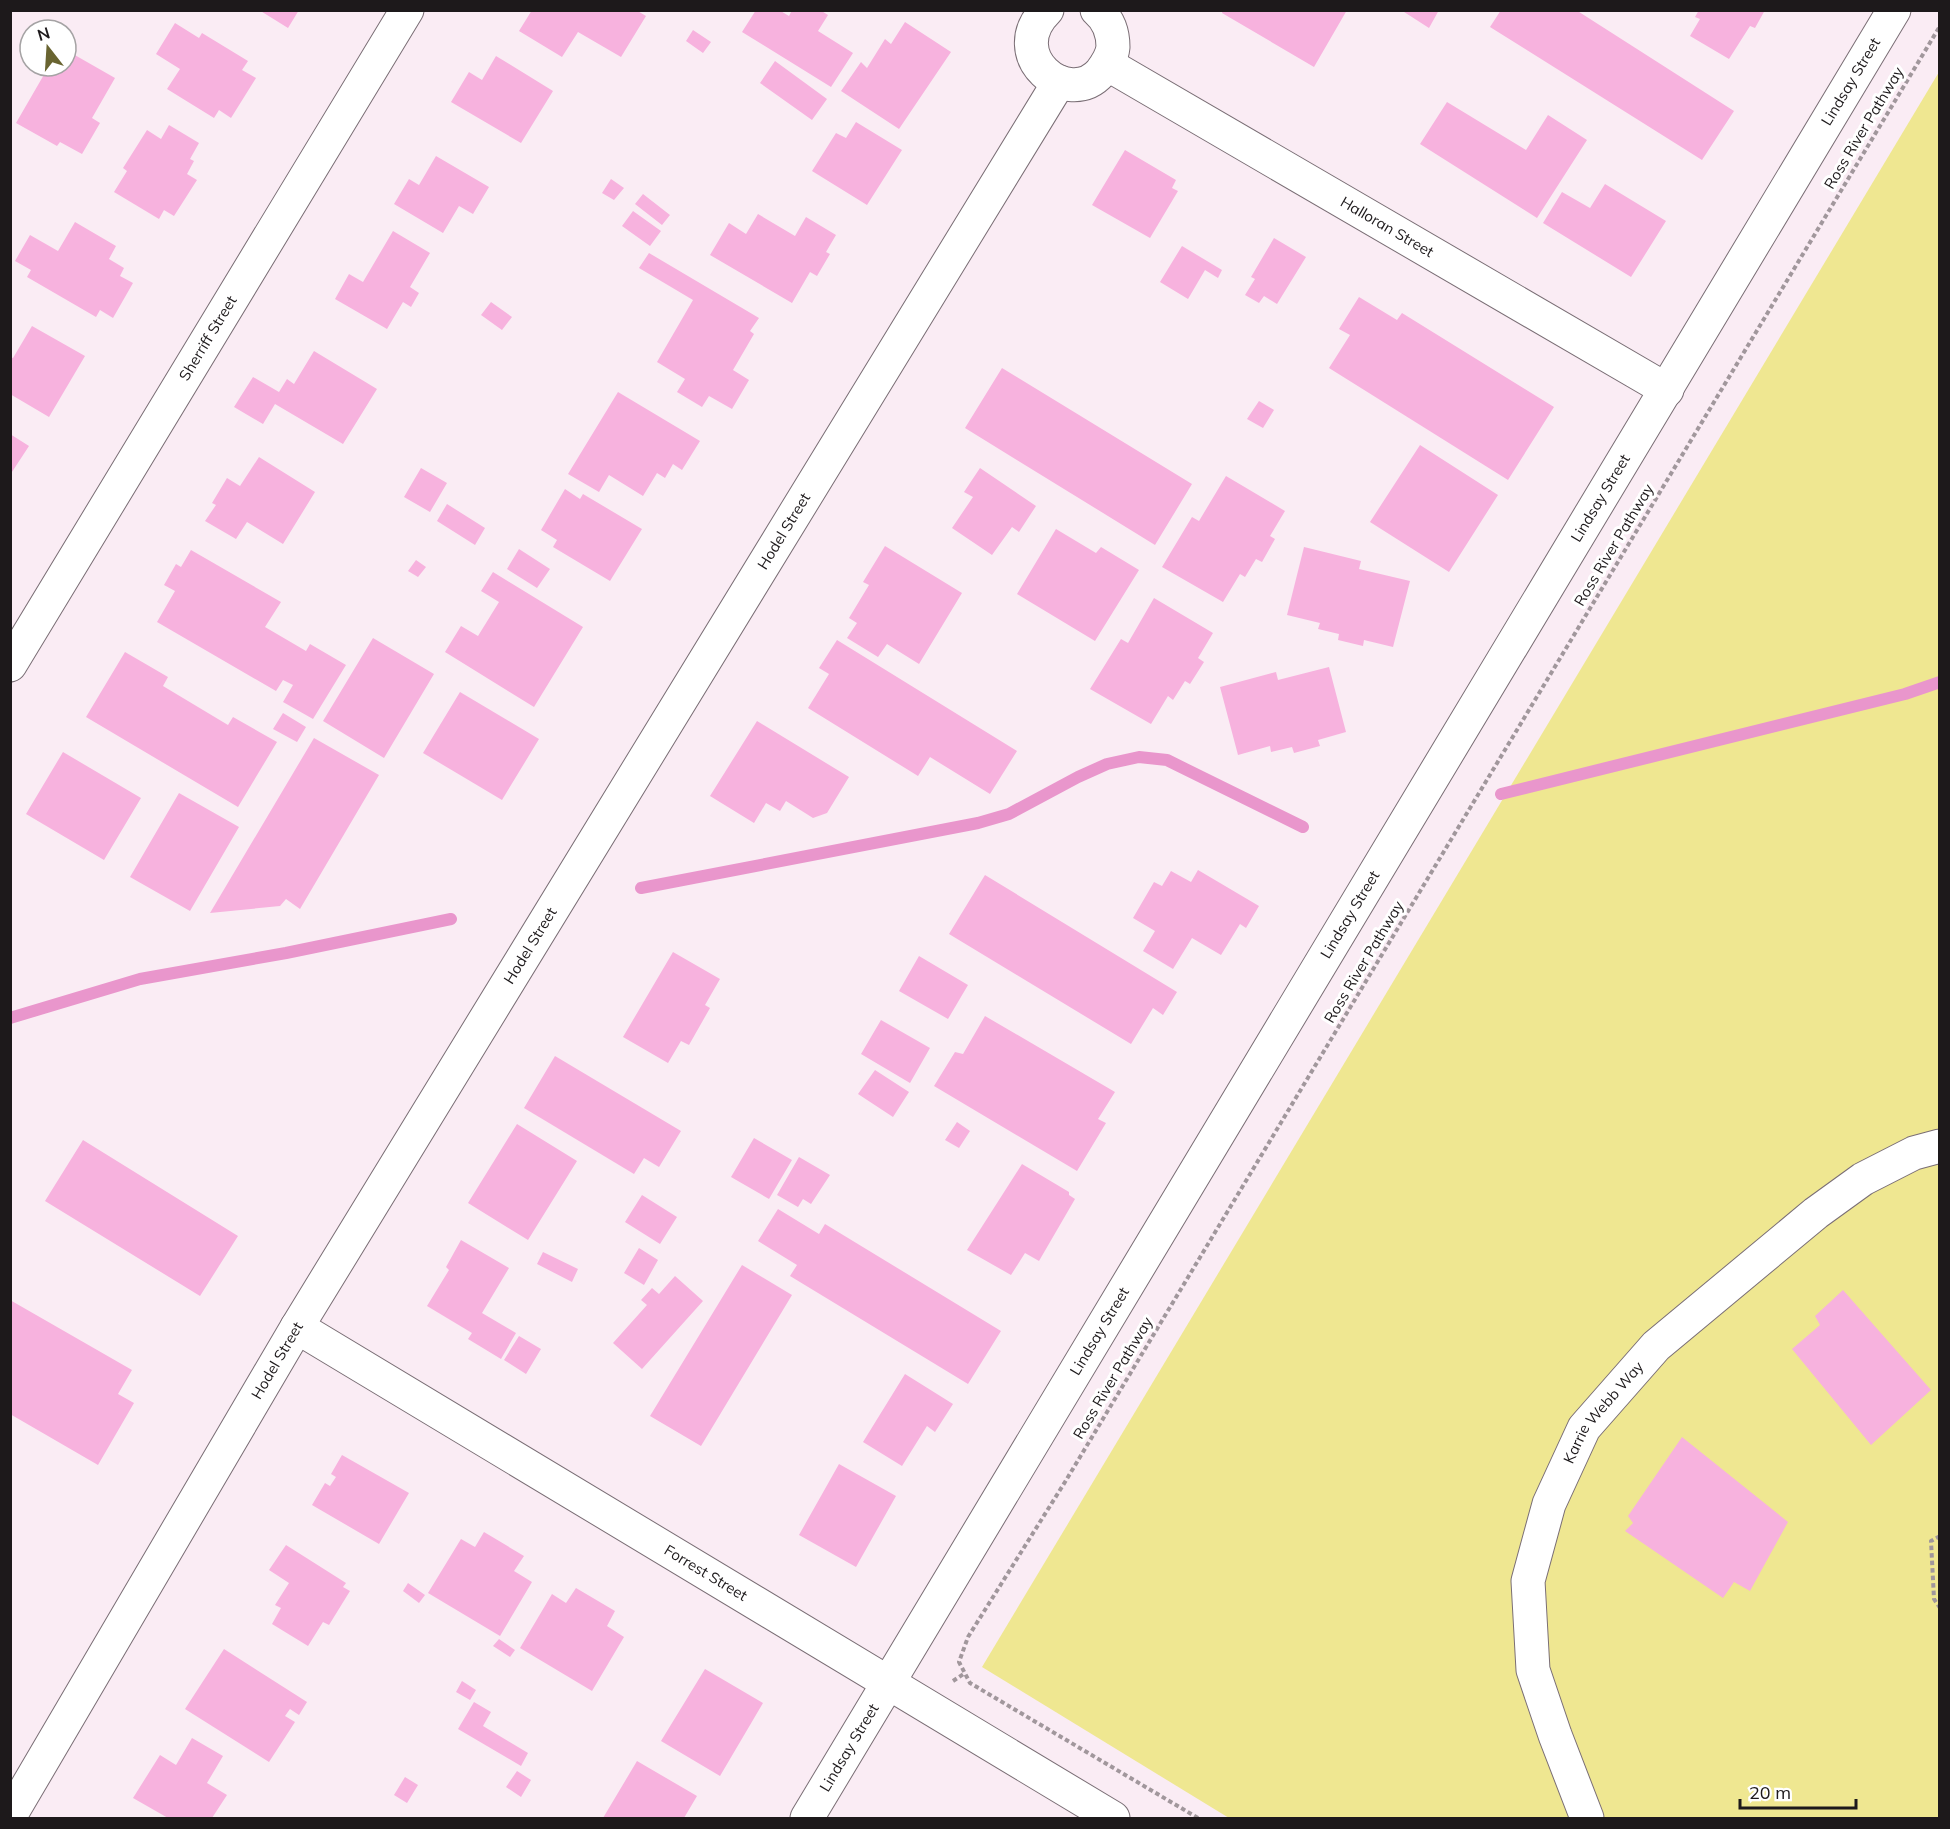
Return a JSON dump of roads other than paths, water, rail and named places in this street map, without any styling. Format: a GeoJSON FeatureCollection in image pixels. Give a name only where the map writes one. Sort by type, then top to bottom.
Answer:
{"type":"FeatureCollection","features":[{"type":"Feature","properties":{"kind":"street","name":"Sherriff Street"},"geometry":{"type":"LineString","coordinates":[[10,665],[407,10]]}},
{"type":"Feature","properties":{"kind":"street"},"geometry":{"type":"LineString","coordinates":[[1037,13],[1031,36],[1031,51],[1037,64],[1046,75],[1059,82],[1071,84],[1085,82],[1098,75],[1107,64],[1112,52],[1113,38],[1109,24],[1097,10]]}},
{"type":"Feature","properties":{"kind":"street","name":"Lindsay Street"},"geometry":{"type":"LineString","coordinates":[[807,1818],[1894,10]]}},
{"type":"Feature","properties":{"kind":"street","name":"Halloran Street"},"geometry":{"type":"LineString","coordinates":[[1107,64],[1667,390]]}},
{"type":"Feature","properties":{"kind":"street","name":"Hodel Street"},"geometry":{"type":"LineString","coordinates":[[12,1812],[297,1328],[1059,82]]}},
{"type":"Feature","properties":{"kind":"street","name":"Karrie Webb Way"},"geometry":{"type":"LineString","coordinates":[[1587,1818],[1533,1670],[1528,1581],[1549,1504],[1584,1428],[1656,1346],[1816,1213],[1863,1179],[1914,1153],[1940,1146]]}},
{"type":"Feature","properties":{"kind":"street","name":"Forrest Street"},"geometry":{"type":"LineString","coordinates":[[297,1328],[1113,1818]]}},
{"type":"Feature","properties":{"kind":"waterway"},"geometry":{"type":"LineString","coordinates":[[1501,794],[1905,694],[1940,682]]}},
{"type":"Feature","properties":{"kind":"waterway"},"geometry":{"type":"LineString","coordinates":[[641,888],[978,823],[1009,814],[1107,764],[1139,757],[1167,760],[1303,827]]}},
{"type":"Feature","properties":{"kind":"waterway"},"geometry":{"type":"LineString","coordinates":[[10,1018],[140,979],[286,953],[451,919]]}}]}
